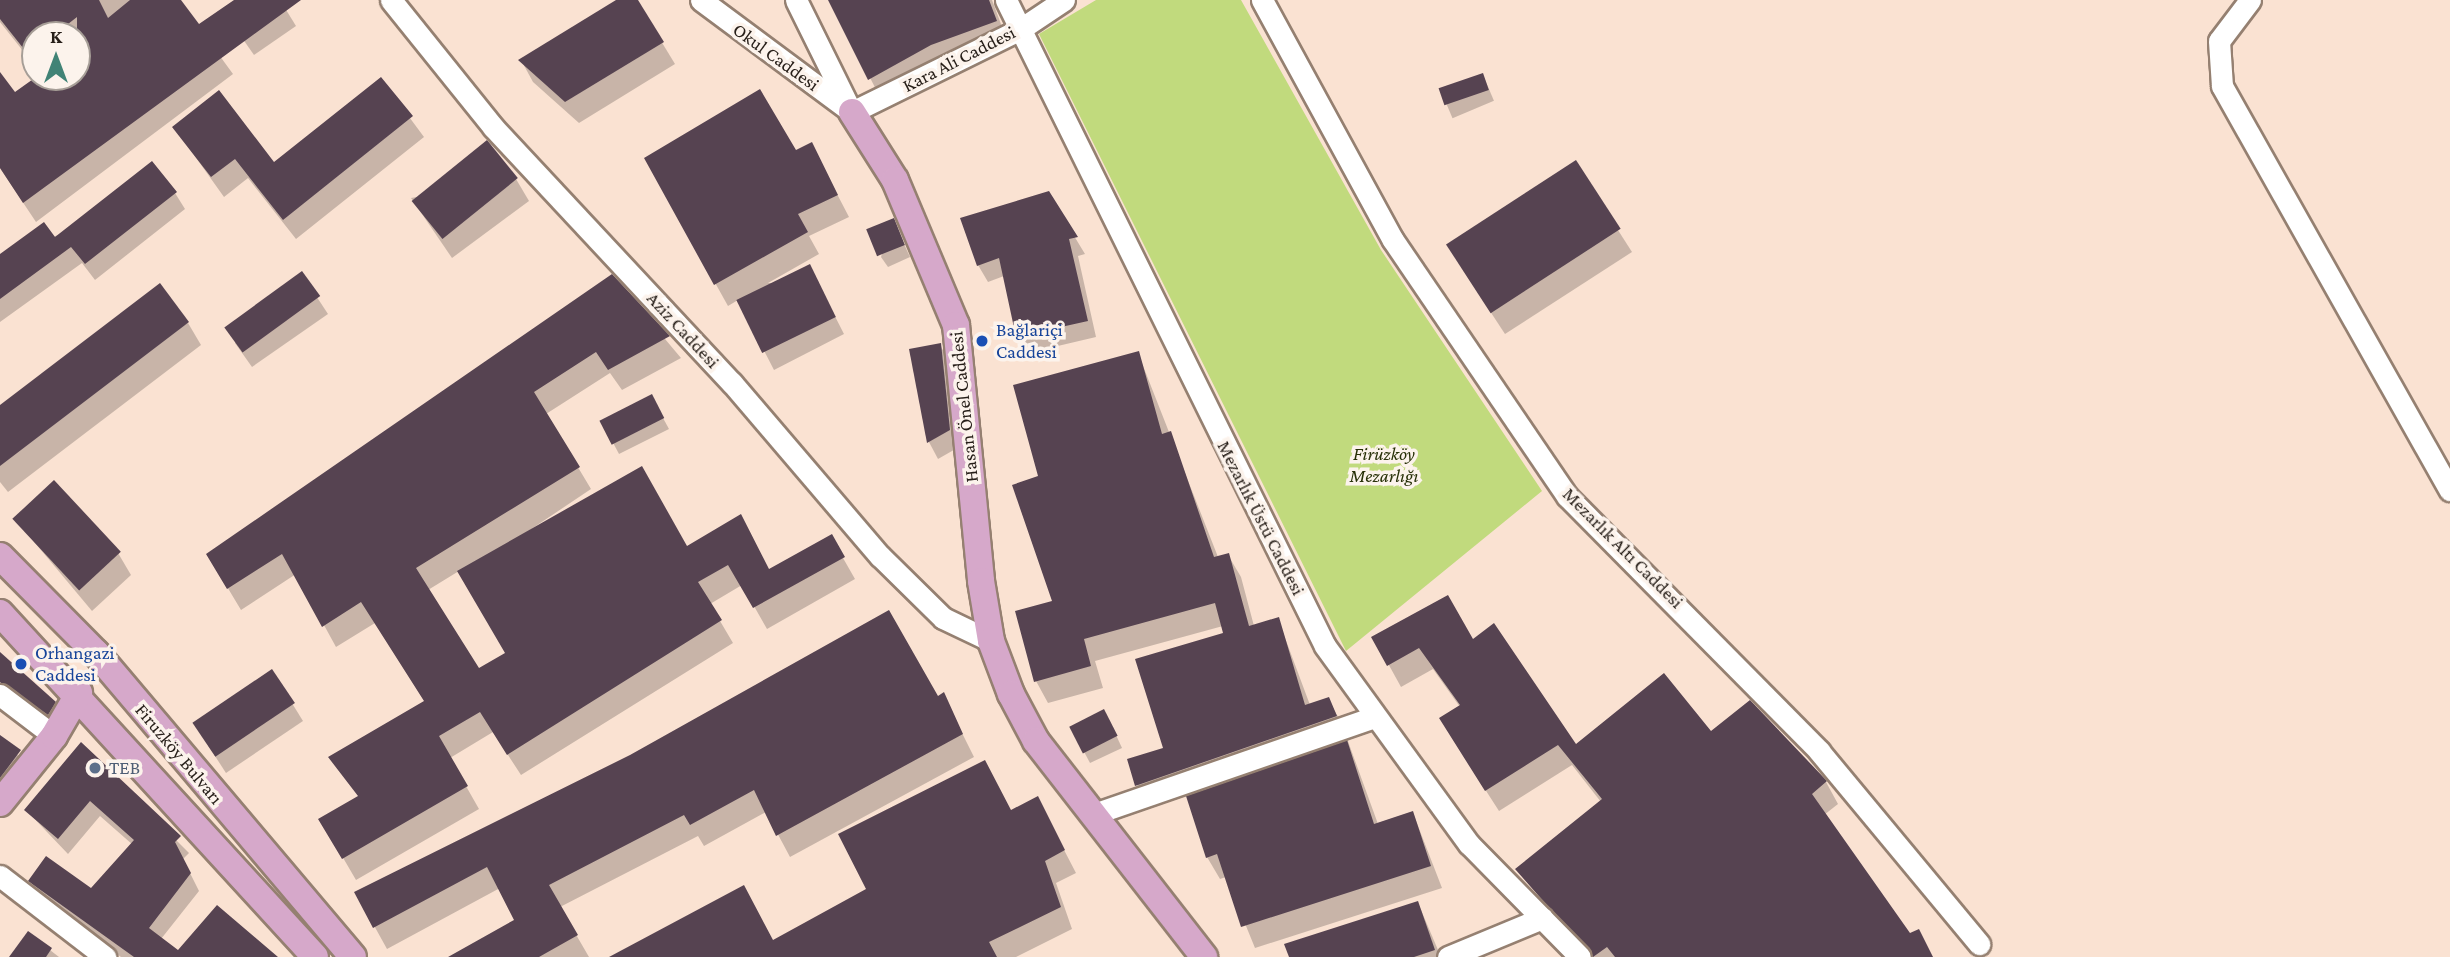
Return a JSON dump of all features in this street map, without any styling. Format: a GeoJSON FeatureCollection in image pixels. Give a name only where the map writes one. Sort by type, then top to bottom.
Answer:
{"type":"FeatureCollection","features":[{"type":"Feature","properties":{"kind":"main road","name":"Hasan Önel Caddesi"},"geometry":{"type":"LineString","coordinates":[[852,112],[895,180],[956,325],[991,641]]}},
{"type":"Feature","properties":{"kind":"main road","name":"Firuzköy Bulvarı"},"geometry":{"type":"LineString","coordinates":[[0,556],[96,653],[353,957]]}},
{"type":"Feature","properties":{"kind":"main road","name":"Firuzköy Bulvarı"},"geometry":{"type":"LineString","coordinates":[[0,613],[79,693],[315,957]]}},
{"type":"Feature","properties":{"kind":"main road"},"geometry":{"type":"LineString","coordinates":[[991,641],[1036,741],[1204,957]]}},
{"type":"Feature","properties":{"kind":"main road"},"geometry":{"type":"LineString","coordinates":[[0,803],[54,736],[79,693]]}},
{"type":"Feature","properties":{"kind":"street","name":"Aziz Caddesi"},"geometry":{"type":"LineString","coordinates":[[391,0],[493,127],[732,383],[880,556],[943,618],[991,641]]}},
{"type":"Feature","properties":{"kind":"street","name":"Okul Caddesi"},"geometry":{"type":"LineString","coordinates":[[701,0],[852,112]]}},
{"type":"Feature","properties":{"kind":"street","name":"Hasan Önel Caddesi"},"geometry":{"type":"LineString","coordinates":[[796,0],[852,112]]}},
{"type":"Feature","properties":{"kind":"street","name":"Mezarlık Üstü Caddesi"},"geometry":{"type":"LineString","coordinates":[[1006,0],[1018,30],[1325,646],[1374,717],[1469,844],[1580,957]]}},
{"type":"Feature","properties":{"kind":"street","name":"Kara Ali Caddesi"},"geometry":{"type":"LineString","coordinates":[[852,112],[1018,30],[1063,0]]}},
{"type":"Feature","properties":{"kind":"street","name":"Mezarlık Altı Caddesi"},"geometry":{"type":"LineString","coordinates":[[1262,0],[1393,240],[1567,496],[1818,751],[1979,944]]}},
{"type":"Feature","properties":{"kind":"street"},"geometry":{"type":"LineString","coordinates":[[2250,0],[2219,41],[2222,86],[2450,490]]}},
{"type":"Feature","properties":{"kind":"street"},"geometry":{"type":"LineString","coordinates":[[0,695],[54,736]]}},
{"type":"Feature","properties":{"kind":"street"},"geometry":{"type":"LineString","coordinates":[[1094,814],[1374,717]]}},
{"type":"Feature","properties":{"kind":"street"},"geometry":{"type":"LineString","coordinates":[[0,876],[105,957]]}},
{"type":"Feature","properties":{"kind":"street"},"geometry":{"type":"LineString","coordinates":[[1448,957],[1542,918]]}},
{"type":"Feature","properties":{"kind":"green space","name":"Firüzköy Mezarlığı"},"geometry":{"type":"Polygon","coordinates":[[[1096,0],[1241,0],[1381,250],[1542,491],[1346,651],[1039,34],[1096,0]]]}},
{"type":"Feature","properties":{"kind":"building"},"geometry":{"type":"Polygon","coordinates":[[[0,0],[99,0],[108,18],[130,0],[181,0],[199,24],[234,0],[301,0],[23,203],[0,168],[0,72],[15,92],[21,88],[21,91],[91,91],[91,21],[77,21],[77,17],[72,21],[21,21],[21,45],[0,19],[0,0]]]}},
{"type":"Feature","properties":{"kind":"building"},"geometry":{"type":"Polygon","coordinates":[[[616,0],[638,0],[664,42],[565,102],[518,60],[616,0]]]}},
{"type":"Feature","properties":{"kind":"building"},"geometry":{"type":"Polygon","coordinates":[[[828,0],[989,0],[997,21],[931,45],[868,80],[828,0]]]}},
{"type":"Feature","properties":{"kind":"building"},"geometry":{"type":"Polygon","coordinates":[[[1483,73],[1489,90],[1444,105],[1439,88],[1483,73]]]}},
{"type":"Feature","properties":{"kind":"building"},"geometry":{"type":"Polygon","coordinates":[[[381,77],[413,116],[283,220],[235,159],[211,177],[172,127],[219,90],[274,162],[381,77]]]}},
{"type":"Feature","properties":{"kind":"building"},"geometry":{"type":"Polygon","coordinates":[[[760,89],[796,150],[812,142],[838,195],[798,214],[808,232],[714,285],[644,158],[760,89]]]}},
{"type":"Feature","properties":{"kind":"building"},"geometry":{"type":"Polygon","coordinates":[[[487,140],[518,178],[442,239],[412,201],[487,140]]]}},
{"type":"Feature","properties":{"kind":"building"},"geometry":{"type":"Polygon","coordinates":[[[1576,160],[1621,229],[1491,313],[1446,244],[1576,160]]]}},
{"type":"Feature","properties":{"kind":"building"},"geometry":{"type":"Polygon","coordinates":[[[152,161],[177,192],[85,264],[71,247],[0,299],[0,254],[44,222],[55,237],[152,161]]]}},
{"type":"Feature","properties":{"kind":"building"},"geometry":{"type":"Polygon","coordinates":[[[1049,191],[1078,237],[1069,239],[1088,321],[1016,337],[999,258],[977,266],[960,218],[1049,191]]]}},
{"type":"Feature","properties":{"kind":"building"},"geometry":{"type":"Polygon","coordinates":[[[894,218],[905,245],[877,256],[866,229],[894,218]]]}},
{"type":"Feature","properties":{"kind":"building"},"geometry":{"type":"Polygon","coordinates":[[[810,264],[836,317],[762,353],[736,300],[810,264]]]}},
{"type":"Feature","properties":{"kind":"building"},"geometry":{"type":"Polygon","coordinates":[[[302,271],[320,296],[243,353],[224,327],[302,271]]]}},
{"type":"Feature","properties":{"kind":"building"},"geometry":{"type":"Polygon","coordinates":[[[612,274],[670,336],[608,370],[596,352],[534,392],[580,467],[416,568],[479,668],[505,653],[457,571],[642,466],[687,546],[741,514],[769,569],[832,534],[845,557],[753,608],[728,565],[698,582],[722,620],[507,755],[480,712],[439,736],[468,786],[342,859],[318,819],[358,796],[328,757],[424,701],[361,602],[322,627],[282,554],[227,589],[206,554],[612,274]]]}},
{"type":"Feature","properties":{"kind":"building"},"geometry":{"type":"Polygon","coordinates":[[[160,283],[189,322],[0,466],[0,405],[160,283]]]}},
{"type":"Feature","properties":{"kind":"building"},"geometry":{"type":"Polygon","coordinates":[[[941,343],[950,430],[927,443],[909,349],[941,343]]]}},
{"type":"Feature","properties":{"kind":"building"},"geometry":{"type":"Polygon","coordinates":[[[1139,351],[1162,434],[1171,431],[1214,557],[1229,553],[1249,626],[1279,617],[1305,705],[1329,697],[1337,716],[1135,786],[1127,759],[1163,748],[1135,659],[1223,633],[1215,603],[1084,639],[1091,666],[1034,682],[1015,611],[1052,601],[1012,485],[1038,476],[1013,385],[1139,351]]]}},
{"type":"Feature","properties":{"kind":"building"},"geometry":{"type":"Polygon","coordinates":[[[652,394],[664,418],[612,445],[599,421],[652,394]]]}},
{"type":"Feature","properties":{"kind":"building"},"geometry":{"type":"Polygon","coordinates":[[[54,480],[121,552],[79,591],[12,519],[54,480]]]}},
{"type":"Feature","properties":{"kind":"building"},"geometry":{"type":"Polygon","coordinates":[[[1448,595],[1473,639],[1494,623],[1576,744],[1664,673],[1711,731],[1750,700],[1827,781],[1812,794],[1910,933],[1919,929],[1933,957],[1615,957],[1607,947],[1593,957],[1515,869],[1602,799],[1558,745],[1485,791],[1439,718],[1460,705],[1419,648],[1387,666],[1371,637],[1448,595]]]}},
{"type":"Feature","properties":{"kind":"building"},"geometry":{"type":"Polygon","coordinates":[[[889,610],[938,696],[944,692],[963,734],[776,836],[754,790],[690,825],[684,815],[549,885],[578,935],[539,957],[448,957],[514,920],[487,867],[373,928],[354,892],[630,755],[889,610]]]}},
{"type":"Feature","properties":{"kind":"building"},"geometry":{"type":"Polygon","coordinates":[[[0,652],[56,702],[48,715],[0,682],[0,652]]]}},
{"type":"Feature","properties":{"kind":"building"},"geometry":{"type":"Polygon","coordinates":[[[272,669],[295,703],[215,757],[192,723],[272,669]]]}},
{"type":"Feature","properties":{"kind":"building"},"geometry":{"type":"Polygon","coordinates":[[[1104,709],[1118,736],[1083,753],[1069,727],[1104,709]]]}},
{"type":"Feature","properties":{"kind":"building"},"geometry":{"type":"Polygon","coordinates":[[[0,735],[21,750],[0,778],[0,735]]]}},
{"type":"Feature","properties":{"kind":"building"},"geometry":{"type":"Polygon","coordinates":[[[1347,740],[1374,824],[1413,811],[1431,866],[1241,927],[1217,854],[1206,858],[1186,796],[1347,740]]]}},
{"type":"Feature","properties":{"kind":"building"},"geometry":{"type":"Polygon","coordinates":[[[81,742],[181,836],[175,842],[191,873],[149,928],[178,950],[217,905],[278,957],[134,957],[28,881],[46,856],[91,888],[134,840],[90,801],[58,839],[24,810],[81,742]]]}},
{"type":"Feature","properties":{"kind":"building"},"geometry":{"type":"Polygon","coordinates":[[[985,760],[1011,810],[1038,796],[1065,850],[1045,861],[1061,907],[989,942],[997,957],[609,957],[744,885],[773,940],[866,889],[838,834],[985,760]]]}},
{"type":"Feature","properties":{"kind":"building"},"geometry":{"type":"Polygon","coordinates":[[[1418,901],[1435,950],[1414,957],[1289,957],[1284,944],[1418,901]]]}},
{"type":"Feature","properties":{"kind":"building"},"geometry":{"type":"Polygon","coordinates":[[[28,931],[52,948],[46,957],[9,957],[28,931]]]}},
{"type":"Feature","properties":{"kind":"place","name":"Bağlariçi Caddesi"},"geometry":{"type":"Point","coordinates":[982,341]}},
{"type":"Feature","properties":{"kind":"place","name":"Orhangazi Caddesi"},"geometry":{"type":"Point","coordinates":[21,664]}},
{"type":"Feature","properties":{"kind":"place","name":"TEB"},"geometry":{"type":"Point","coordinates":[95,768]}}]}
